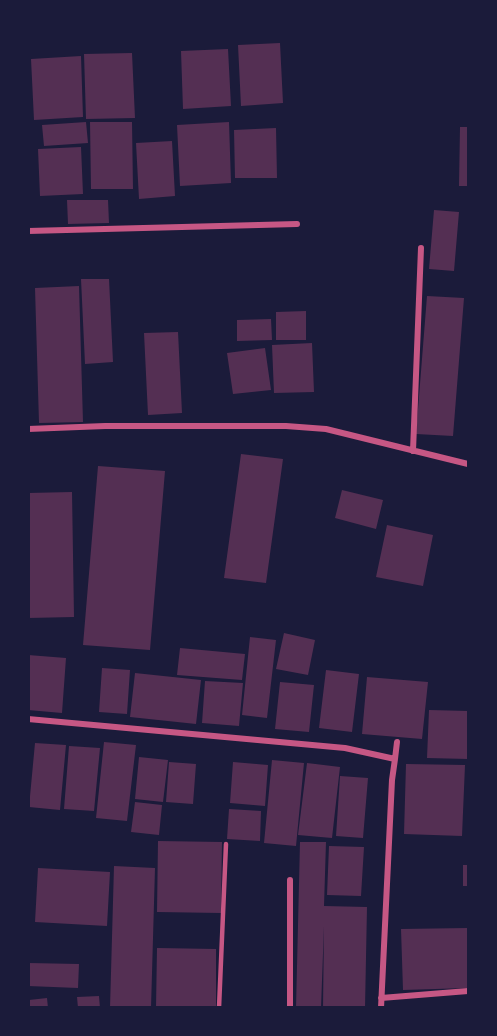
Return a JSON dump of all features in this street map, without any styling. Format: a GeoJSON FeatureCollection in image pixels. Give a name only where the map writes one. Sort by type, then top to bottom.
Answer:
{"type":"FeatureCollection","features":[{"type":"Feature","properties":{"kind":"street"},"geometry":{"type":"LineString","coordinates":[[28,231],[297,224]]}},
{"type":"Feature","properties":{"kind":"street"},"geometry":{"type":"LineString","coordinates":[[413,451],[421,248]]}},
{"type":"Feature","properties":{"kind":"street"},"geometry":{"type":"LineString","coordinates":[[28,429],[105,426],[286,426],[327,429],[468,464]]}},
{"type":"Feature","properties":{"kind":"street"},"geometry":{"type":"LineString","coordinates":[[28,719],[345,748],[395,759]]}},
{"type":"Feature","properties":{"kind":"street"},"geometry":{"type":"LineString","coordinates":[[381,1008],[392,780],[397,742]]}},
{"type":"Feature","properties":{"kind":"street"},"geometry":{"type":"LineString","coordinates":[[290,880],[290,1008]]}},
{"type":"Feature","properties":{"kind":"street"},"geometry":{"type":"LineString","coordinates":[[381,998],[468,991]]}},
{"type":"Feature","properties":{"kind":"lane"},"geometry":{"type":"LineString","coordinates":[[219,1008],[226,844]]}},
{"type":"Feature","properties":{"kind":"building"},"geometry":{"type":"Polygon","coordinates":[[[280,43],[283,103],[241,106],[238,45],[280,43]]]}},
{"type":"Feature","properties":{"kind":"building"},"geometry":{"type":"Polygon","coordinates":[[[228,49],[231,106],[183,109],[181,51],[228,49]]]}},
{"type":"Feature","properties":{"kind":"building"},"geometry":{"type":"Polygon","coordinates":[[[132,53],[135,118],[86,119],[84,54],[132,53]]]}},
{"type":"Feature","properties":{"kind":"building"},"geometry":{"type":"Polygon","coordinates":[[[81,56],[83,117],[34,120],[31,59],[81,56]]]}},
{"type":"Feature","properties":{"kind":"building"},"geometry":{"type":"Polygon","coordinates":[[[86,122],[88,143],[44,146],[42,125],[86,122]]]}},
{"type":"Feature","properties":{"kind":"building"},"geometry":{"type":"Polygon","coordinates":[[[90,122],[132,122],[133,189],[91,189],[90,122]]]}},
{"type":"Feature","properties":{"kind":"building"},"geometry":{"type":"Polygon","coordinates":[[[229,122],[231,183],[180,186],[177,125],[229,122]]]}},
{"type":"Feature","properties":{"kind":"building"},"geometry":{"type":"Polygon","coordinates":[[[460,127],[468,127],[468,186],[459,186],[460,127]]]}},
{"type":"Feature","properties":{"kind":"building"},"geometry":{"type":"Polygon","coordinates":[[[276,128],[277,178],[235,178],[234,130],[276,128]]]}},
{"type":"Feature","properties":{"kind":"building"},"geometry":{"type":"Polygon","coordinates":[[[172,141],[175,196],[139,199],[136,143],[172,141]]]}},
{"type":"Feature","properties":{"kind":"building"},"geometry":{"type":"Polygon","coordinates":[[[81,147],[83,194],[40,196],[38,149],[81,147]]]}},
{"type":"Feature","properties":{"kind":"building"},"geometry":{"type":"Polygon","coordinates":[[[67,200],[108,200],[109,223],[68,224],[67,200]]]}},
{"type":"Feature","properties":{"kind":"building"},"geometry":{"type":"Polygon","coordinates":[[[434,210],[459,212],[454,271],[429,269],[434,210]]]}},
{"type":"Feature","properties":{"kind":"building"},"geometry":{"type":"Polygon","coordinates":[[[81,279],[109,279],[113,362],[85,364],[81,279]]]}},
{"type":"Feature","properties":{"kind":"building"},"geometry":{"type":"Polygon","coordinates":[[[79,286],[83,422],[39,423],[35,288],[79,286]]]}},
{"type":"Feature","properties":{"kind":"building"},"geometry":{"type":"Polygon","coordinates":[[[427,296],[464,298],[453,436],[416,434],[427,296]]]}},
{"type":"Feature","properties":{"kind":"building"},"geometry":{"type":"Polygon","coordinates":[[[306,311],[306,340],[276,340],[276,312],[306,311]]]}},
{"type":"Feature","properties":{"kind":"building"},"geometry":{"type":"Polygon","coordinates":[[[271,319],[272,340],[237,341],[237,320],[271,319]]]}},
{"type":"Feature","properties":{"kind":"building"},"geometry":{"type":"Polygon","coordinates":[[[178,332],[182,413],[148,415],[144,333],[178,332]]]}},
{"type":"Feature","properties":{"kind":"building"},"geometry":{"type":"Polygon","coordinates":[[[312,343],[314,392],[274,393],[272,345],[312,343]]]}},
{"type":"Feature","properties":{"kind":"building"},"geometry":{"type":"Polygon","coordinates":[[[265,348],[271,390],[233,394],[227,353],[265,348]]]}},
{"type":"Feature","properties":{"kind":"building"},"geometry":{"type":"Polygon","coordinates":[[[241,454],[283,459],[266,583],[224,578],[241,454]]]}},
{"type":"Feature","properties":{"kind":"building"},"geometry":{"type":"Polygon","coordinates":[[[98,466],[165,471],[150,650],[83,645],[98,466]]]}},
{"type":"Feature","properties":{"kind":"building"},"geometry":{"type":"Polygon","coordinates":[[[342,490],[383,500],[376,529],[335,518],[342,490]]]}},
{"type":"Feature","properties":{"kind":"building"},"geometry":{"type":"Polygon","coordinates":[[[72,492],[74,617],[28,618],[28,493],[72,492]]]}},
{"type":"Feature","properties":{"kind":"building"},"geometry":{"type":"Polygon","coordinates":[[[387,525],[433,535],[423,586],[376,577],[387,525]]]}},
{"type":"Feature","properties":{"kind":"building"},"geometry":{"type":"Polygon","coordinates":[[[284,633],[315,640],[308,675],[276,669],[284,633]]]}},
{"type":"Feature","properties":{"kind":"building"},"geometry":{"type":"Polygon","coordinates":[[[250,637],[276,640],[267,718],[242,715],[250,637]]]}},
{"type":"Feature","properties":{"kind":"building"},"geometry":{"type":"Polygon","coordinates":[[[180,648],[245,654],[242,680],[177,675],[180,648]]]}},
{"type":"Feature","properties":{"kind":"building"},"geometry":{"type":"Polygon","coordinates":[[[28,655],[66,658],[62,713],[28,710],[28,655]]]}},
{"type":"Feature","properties":{"kind":"building"},"geometry":{"type":"Polygon","coordinates":[[[102,668],[130,670],[127,714],[99,712],[102,668]]]}},
{"type":"Feature","properties":{"kind":"building"},"geometry":{"type":"Polygon","coordinates":[[[326,670],[359,674],[352,732],[319,728],[326,670]]]}},
{"type":"Feature","properties":{"kind":"building"},"geometry":{"type":"Polygon","coordinates":[[[135,673],[201,680],[196,724],[130,717],[135,673]]]}},
{"type":"Feature","properties":{"kind":"building"},"geometry":{"type":"Polygon","coordinates":[[[367,677],[428,682],[422,739],[362,734],[367,677]]]}},
{"type":"Feature","properties":{"kind":"building"},"geometry":{"type":"Polygon","coordinates":[[[205,681],[243,683],[239,726],[202,723],[205,681]]]}},
{"type":"Feature","properties":{"kind":"building"},"geometry":{"type":"Polygon","coordinates":[[[280,682],[314,685],[309,732],[275,729],[280,682]]]}},
{"type":"Feature","properties":{"kind":"building"},"geometry":{"type":"Polygon","coordinates":[[[429,710],[468,711],[468,759],[427,758],[429,710]]]}},
{"type":"Feature","properties":{"kind":"building"},"geometry":{"type":"Polygon","coordinates":[[[104,742],[136,745],[127,821],[96,818],[104,742]]]}},
{"type":"Feature","properties":{"kind":"building"},"geometry":{"type":"Polygon","coordinates":[[[35,743],[66,745],[60,810],[29,807],[35,743]]]}},
{"type":"Feature","properties":{"kind":"building"},"geometry":{"type":"Polygon","coordinates":[[[69,746],[100,748],[94,811],[64,809],[69,746]]]}},
{"type":"Feature","properties":{"kind":"building"},"geometry":{"type":"Polygon","coordinates":[[[139,757],[168,760],[163,802],[135,799],[139,757]]]}},
{"type":"Feature","properties":{"kind":"building"},"geometry":{"type":"Polygon","coordinates":[[[272,760],[304,763],[296,846],[264,843],[272,760]]]}},
{"type":"Feature","properties":{"kind":"building"},"geometry":{"type":"Polygon","coordinates":[[[169,762],[196,764],[193,804],[166,802],[169,762]]]}},
{"type":"Feature","properties":{"kind":"building"},"geometry":{"type":"Polygon","coordinates":[[[233,762],[268,765],[265,806],[230,803],[233,762]]]}},
{"type":"Feature","properties":{"kind":"building"},"geometry":{"type":"Polygon","coordinates":[[[307,763],[340,767],[332,838],[298,835],[307,763]]]}},
{"type":"Feature","properties":{"kind":"building"},"geometry":{"type":"Polygon","coordinates":[[[406,764],[465,765],[462,836],[404,834],[406,764]]]}},
{"type":"Feature","properties":{"kind":"building"},"geometry":{"type":"Polygon","coordinates":[[[340,776],[368,778],[363,838],[336,836],[340,776]]]}},
{"type":"Feature","properties":{"kind":"building"},"geometry":{"type":"Polygon","coordinates":[[[135,802],[162,805],[159,835],[131,832],[135,802]]]}},
{"type":"Feature","properties":{"kind":"building"},"geometry":{"type":"Polygon","coordinates":[[[229,809],[261,811],[260,841],[227,839],[229,809]]]}},
{"type":"Feature","properties":{"kind":"building"},"geometry":{"type":"Polygon","coordinates":[[[158,841],[222,842],[221,913],[157,912],[158,841]]]}},
{"type":"Feature","properties":{"kind":"building"},"geometry":{"type":"Polygon","coordinates":[[[300,842],[326,842],[324,906],[367,907],[365,1008],[323,1008],[324,926],[321,1008],[296,1008],[300,842]]]}},
{"type":"Feature","properties":{"kind":"building"},"geometry":{"type":"Polygon","coordinates":[[[329,846],[364,847],[361,896],[327,895],[329,846]]]}},
{"type":"Feature","properties":{"kind":"building"},"geometry":{"type":"Polygon","coordinates":[[[463,865],[468,865],[468,886],[463,886],[463,865]]]}},
{"type":"Feature","properties":{"kind":"building"},"geometry":{"type":"Polygon","coordinates":[[[114,866],[155,868],[151,1008],[110,1008],[114,866]]]}},
{"type":"Feature","properties":{"kind":"building"},"geometry":{"type":"Polygon","coordinates":[[[38,868],[110,872],[107,926],[35,922],[38,868]]]}},
{"type":"Feature","properties":{"kind":"building"},"geometry":{"type":"Polygon","coordinates":[[[468,928],[468,988],[403,990],[401,929],[468,928]]]}},
{"type":"Feature","properties":{"kind":"building"},"geometry":{"type":"Polygon","coordinates":[[[157,948],[216,949],[216,1008],[156,1008],[157,948]]]}},
{"type":"Feature","properties":{"kind":"building"},"geometry":{"type":"Polygon","coordinates":[[[28,963],[79,964],[78,988],[28,986],[28,963]]]}},
{"type":"Feature","properties":{"kind":"building"},"geometry":{"type":"Polygon","coordinates":[[[99,996],[100,1008],[78,1008],[77,997],[99,996]]]}},
{"type":"Feature","properties":{"kind":"building"},"geometry":{"type":"Polygon","coordinates":[[[47,998],[48,1008],[30,1008],[29,1000],[47,998]]]}}]}
